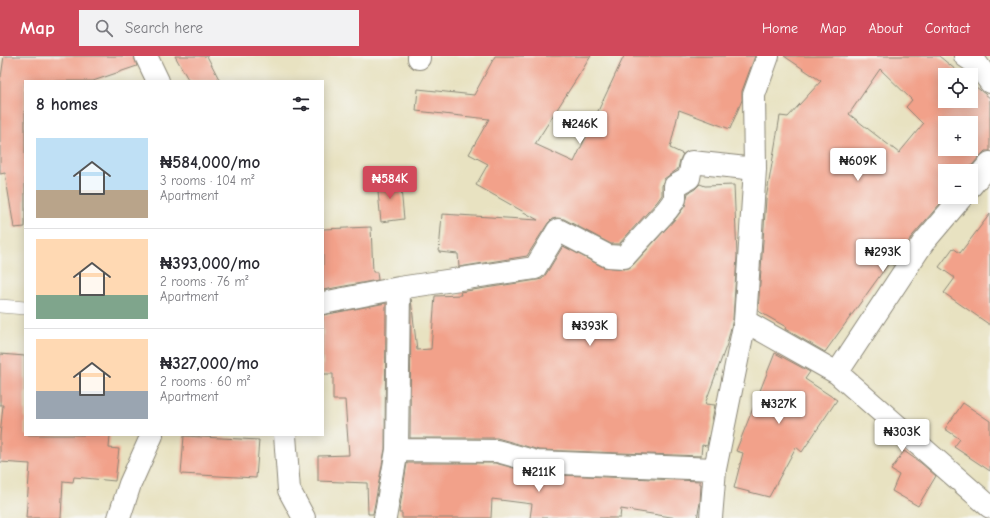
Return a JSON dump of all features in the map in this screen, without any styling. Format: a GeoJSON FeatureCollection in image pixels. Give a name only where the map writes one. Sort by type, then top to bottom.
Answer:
{"type":"FeatureCollection","features":[{"type":"Feature","properties":{"kind":"street"},"geometry":{"type":"LineString","coordinates":[[146,56],[158,80]]}},
{"type":"Feature","properties":{"kind":"street"},"geometry":{"type":"LineString","coordinates":[[711,518],[715,469],[745,321],[755,169],[754,95],[768,56]]}},
{"type":"Feature","properties":{"kind":"street"},"geometry":{"type":"LineString","coordinates":[[975,59],[990,82]]}},
{"type":"Feature","properties":{"kind":"street"},"geometry":{"type":"LineString","coordinates":[[324,303],[399,288],[535,268],[558,230],[608,256],[624,257],[672,204],[676,198],[675,186],[689,178],[692,162],[755,169]]}},
{"type":"Feature","properties":{"kind":"street"},"geometry":{"type":"LineString","coordinates":[[978,178],[990,163]]}},
{"type":"Feature","properties":{"kind":"street"},"geometry":{"type":"LineString","coordinates":[[837,373],[923,243],[956,204]]}},
{"type":"Feature","properties":{"kind":"street"},"geometry":{"type":"LineString","coordinates":[[385,518],[397,450],[399,288]]}},
{"type":"Feature","properties":{"kind":"street"},"geometry":{"type":"LineString","coordinates":[[745,321],[837,373],[990,507]]}},
{"type":"Feature","properties":{"kind":"street"},"geometry":{"type":"LineString","coordinates":[[119,518],[130,484],[152,436]]}},
{"type":"Feature","properties":{"kind":"street"},"geometry":{"type":"LineString","coordinates":[[285,436],[289,490],[304,518]]}},
{"type":"Feature","properties":{"kind":"street"},"geometry":{"type":"LineString","coordinates":[[397,450],[497,451],[537,462],[715,469]]}},
{"type":"Feature","properties":{"kind":"lane"},"geometry":{"type":"LineString","coordinates":[[0,306],[24,308]]}},
{"type":"Feature","properties":{"kind":"building"},"geometry":{"type":"Polygon","coordinates":[[[4,56],[134,56],[137,66],[96,80],[24,80],[24,227],[14,228],[5,173],[0,174],[1,77],[4,56]]]}},
{"type":"Feature","properties":{"kind":"building"},"geometry":{"type":"Polygon","coordinates":[[[175,56],[207,56],[219,80],[188,80],[175,56]]]}},
{"type":"Feature","properties":{"kind":"building"},"geometry":{"type":"Polygon","coordinates":[[[495,56],[591,56],[535,144],[574,162],[624,56],[755,56],[742,91],[742,100],[730,129],[679,110],[670,148],[683,154],[678,169],[664,179],[662,195],[619,244],[611,244],[564,219],[557,218],[552,219],[548,223],[527,256],[459,267],[458,254],[439,252],[442,214],[538,220],[476,185],[488,164],[469,154],[489,119],[416,111],[418,89],[474,95],[495,56]]]}},
{"type":"Feature","properties":{"kind":"building"},"geometry":{"type":"Polygon","coordinates":[[[784,56],[939,56],[954,68],[938,68],[938,108],[978,108],[978,89],[990,98],[990,151],[985,151],[973,164],[938,164],[938,204],[940,204],[913,235],[893,265],[889,263],[825,352],[785,329],[786,327],[758,311],[766,199],[780,116],[788,117],[821,81],[784,56]],[[880,69],[849,114],[899,153],[923,124],[906,107],[912,100],[880,69]]]}},
{"type":"Feature","properties":{"kind":"building"},"geometry":{"type":"Polygon","coordinates":[[[400,179],[404,219],[381,222],[377,182],[400,179]]]}},
{"type":"Feature","properties":{"kind":"building"},"geometry":{"type":"Polygon","coordinates":[[[700,184],[705,186],[734,185],[737,256],[733,319],[727,344],[705,404],[715,405],[707,446],[702,445],[701,456],[539,450],[497,438],[410,438],[411,299],[417,350],[431,349],[435,296],[461,295],[460,292],[542,279],[563,246],[603,267],[623,269],[629,268],[676,218],[685,206],[688,193],[700,184]]]}},
{"type":"Feature","properties":{"kind":"building"},"geometry":{"type":"Polygon","coordinates":[[[990,214],[990,325],[944,293],[955,278],[939,267],[953,248],[960,253],[990,214]]]}},
{"type":"Feature","properties":{"kind":"building"},"geometry":{"type":"Polygon","coordinates":[[[371,227],[373,272],[377,272],[378,280],[324,290],[324,229],[371,227]]]}},
{"type":"Feature","properties":{"kind":"building"},"geometry":{"type":"Polygon","coordinates":[[[386,303],[385,449],[373,514],[368,514],[367,483],[318,481],[318,456],[349,455],[345,400],[333,400],[333,374],[324,374],[324,315],[386,303]]]}},
{"type":"Feature","properties":{"kind":"building"},"geometry":{"type":"Polygon","coordinates":[[[775,353],[810,372],[805,379],[837,400],[802,452],[796,447],[769,497],[734,488],[743,453],[736,451],[775,353]]]}},
{"type":"Feature","properties":{"kind":"building"},"geometry":{"type":"Polygon","coordinates":[[[0,354],[24,356],[24,436],[110,436],[109,448],[119,449],[115,481],[74,477],[73,482],[63,481],[61,518],[26,518],[30,464],[0,462],[0,436],[3,405],[0,405],[0,354]]]}},
{"type":"Feature","properties":{"kind":"building"},"geometry":{"type":"Polygon","coordinates":[[[963,403],[990,421],[990,471],[954,447],[960,439],[945,429],[963,403]]]}},
{"type":"Feature","properties":{"kind":"building"},"geometry":{"type":"Polygon","coordinates":[[[184,436],[259,440],[256,478],[181,474],[184,436]]]}},
{"type":"Feature","properties":{"kind":"building"},"geometry":{"type":"Polygon","coordinates":[[[904,451],[936,476],[918,506],[892,491],[899,475],[891,470],[904,451]]]}},
{"type":"Feature","properties":{"kind":"building"},"geometry":{"type":"Polygon","coordinates":[[[407,463],[495,463],[537,474],[700,481],[700,503],[697,518],[677,518],[621,509],[620,518],[530,518],[532,504],[492,499],[491,518],[402,518],[402,513],[399,513],[407,463]]]}}]}
